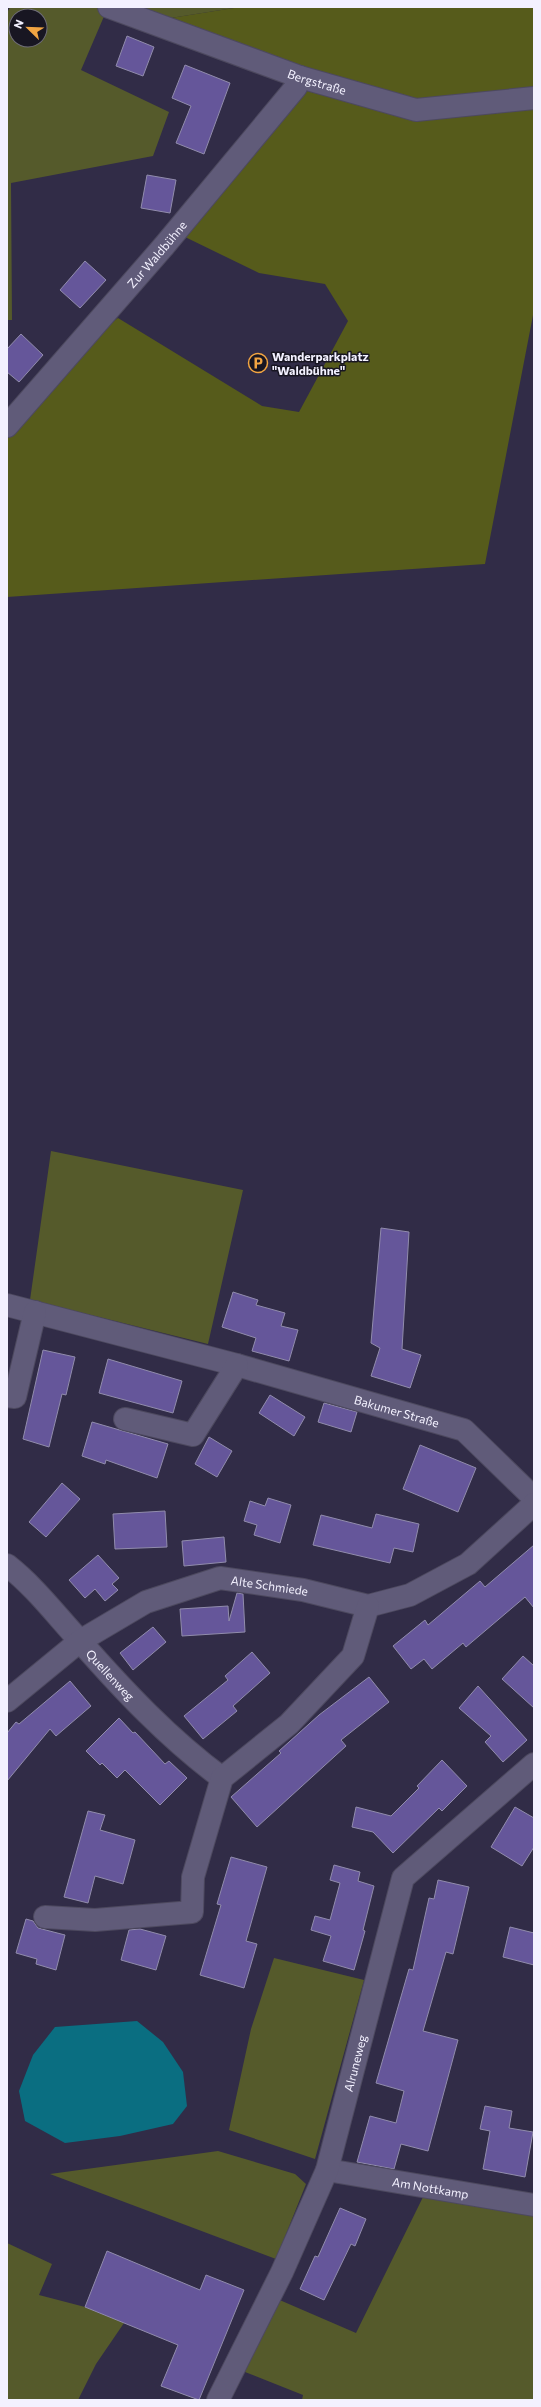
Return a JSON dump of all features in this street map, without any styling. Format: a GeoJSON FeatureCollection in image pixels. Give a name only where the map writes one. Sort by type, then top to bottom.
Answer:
{"type":"FeatureCollection","features":[{"type":"Feature","properties":{"kind":"street","name":"Bergstraße"},"geometry":{"type":"LineString","coordinates":[[109,7],[300,77],[416,110],[534,98]]}},
{"type":"Feature","properties":{"kind":"street","name":"Zur Waldbühne"},"geometry":{"type":"LineString","coordinates":[[7,426],[164,246],[296,87],[300,77]]}},
{"type":"Feature","properties":{"kind":"street","name":"Bakumer Straße"},"geometry":{"type":"LineString","coordinates":[[7,1305],[237,1365],[464,1430],[534,1498]]}},
{"type":"Feature","properties":{"kind":"street"},"geometry":{"type":"LineString","coordinates":[[7,1396],[14,1397],[35,1312]]}},
{"type":"Feature","properties":{"kind":"street"},"geometry":{"type":"LineString","coordinates":[[124,1419],[193,1435],[237,1365]]}},
{"type":"Feature","properties":{"kind":"street","name":"Alte Schmiede"},"geometry":{"type":"LineString","coordinates":[[7,1702],[80,1641],[146,1602],[220,1578],[303,1590],[368,1606],[410,1596],[468,1564],[534,1504]]}},
{"type":"Feature","properties":{"kind":"street","name":"Quellenweg"},"geometry":{"type":"LineString","coordinates":[[7,1565],[21,1575],[80,1641],[191,1755],[222,1778]]}},
{"type":"Feature","properties":{"kind":"street"},"geometry":{"type":"LineString","coordinates":[[45,1917],[95,1920],[192,1912],[194,1877],[222,1778],[289,1724],[353,1656],[368,1606]]}},
{"type":"Feature","properties":{"kind":"street","name":"Alruneweg"},"geometry":{"type":"LineString","coordinates":[[218,2400],[282,2272],[327,2170],[404,1878],[534,1764]]}},
{"type":"Feature","properties":{"kind":"street","name":"Am Nottkamp"},"geometry":{"type":"LineString","coordinates":[[327,2170],[534,2205]]}},
{"type":"Feature","properties":{"kind":"shaded area"},"geometry":{"type":"Polygon","coordinates":[[[10,7],[108,7],[81,70],[169,112],[153,156],[11,183],[12,320],[7,320],[7,13],[8,11],[8,48],[48,48],[48,8],[10,7]]]}},
{"type":"Feature","properties":{"kind":"shaded area"},"geometry":{"type":"Polygon","coordinates":[[[109,7],[240,7],[158,20],[109,7]]]}},
{"type":"Feature","properties":{"kind":"shaded area"},"geometry":{"type":"Polygon","coordinates":[[[240,7],[534,7],[534,310],[485,564],[7,597],[7,438],[56,386],[104,328],[118,318],[262,406],[299,412],[348,321],[325,284],[259,273],[183,236],[308,89],[158,20],[240,7]]]}},
{"type":"Feature","properties":{"kind":"shaded area"},"geometry":{"type":"Polygon","coordinates":[[[51,1151],[243,1190],[208,1344],[30,1300],[51,1151]]]}},
{"type":"Feature","properties":{"kind":"shaded area"},"geometry":{"type":"Polygon","coordinates":[[[274,1958],[364,1980],[315,2159],[229,2130],[251,2029],[274,1958]]]}},
{"type":"Feature","properties":{"kind":"shaded area"},"geometry":{"type":"Polygon","coordinates":[[[137,2021],[163,2042],[183,2072],[187,2106],[173,2124],[120,2136],[65,2143],[25,2121],[19,2091],[33,2055],[55,2027],[137,2021]]]}},
{"type":"Feature","properties":{"kind":"shaded area"},"geometry":{"type":"Polygon","coordinates":[[[218,2151],[295,2174],[306,2184],[276,2259],[50,2174],[218,2151]]]}},
{"type":"Feature","properties":{"kind":"shaded area"},"geometry":{"type":"Polygon","coordinates":[[[424,2195],[534,2212],[534,2400],[302,2400],[303,2395],[245,2372],[275,2298],[356,2333],[424,2195]]]}},
{"type":"Feature","properties":{"kind":"shaded area"},"geometry":{"type":"Polygon","coordinates":[[[7,2243],[52,2264],[39,2295],[85,2307],[124,2323],[96,2364],[78,2400],[7,2400],[7,2243]]]}},
{"type":"Feature","properties":{"kind":"building"},"geometry":{"type":"Polygon","coordinates":[[[127,36],[154,47],[143,76],[116,66],[127,36]]]}},
{"type":"Feature","properties":{"kind":"building"},"geometry":{"type":"Polygon","coordinates":[[[185,65],[230,83],[204,154],[176,143],[191,106],[172,98],[185,65]]]}},
{"type":"Feature","properties":{"kind":"building"},"geometry":{"type":"Polygon","coordinates":[[[147,175],[176,180],[170,213],[141,208],[147,175]]]}},
{"type":"Feature","properties":{"kind":"building"},"geometry":{"type":"Polygon","coordinates":[[[85,261],[106,280],[80,308],[60,290],[85,261]]]}},
{"type":"Feature","properties":{"kind":"building"},"geometry":{"type":"Polygon","coordinates":[[[21,334],[43,355],[19,382],[7,372],[7,349],[21,334]]]}},
{"type":"Feature","properties":{"kind":"building"},"geometry":{"type":"Polygon","coordinates":[[[381,1228],[409,1232],[402,1349],[421,1355],[410,1388],[371,1376],[380,1348],[371,1343],[381,1228]]]}},
{"type":"Feature","properties":{"kind":"building"},"geometry":{"type":"Polygon","coordinates":[[[233,1292],[258,1300],[256,1305],[285,1313],[281,1326],[298,1330],[289,1361],[252,1351],[256,1338],[222,1327],[233,1292]]]}},
{"type":"Feature","properties":{"kind":"building"},"geometry":{"type":"Polygon","coordinates":[[[43,1350],[75,1357],[66,1395],[62,1394],[49,1447],[23,1439],[43,1350]]]}},
{"type":"Feature","properties":{"kind":"building"},"geometry":{"type":"Polygon","coordinates":[[[108,1359],[182,1381],[173,1413],[99,1393],[108,1359]]]}},
{"type":"Feature","properties":{"kind":"building"},"geometry":{"type":"Polygon","coordinates":[[[270,1395],[305,1417],[294,1436],[259,1413],[270,1395]]]}},
{"type":"Feature","properties":{"kind":"building"},"geometry":{"type":"Polygon","coordinates":[[[324,1403],[357,1412],[351,1432],[318,1422],[324,1403]]]}},
{"type":"Feature","properties":{"kind":"building"},"geometry":{"type":"Polygon","coordinates":[[[92,1422],[168,1444],[157,1478],[106,1460],[105,1464],[82,1456],[92,1422]]]}},
{"type":"Feature","properties":{"kind":"building"},"geometry":{"type":"Polygon","coordinates":[[[209,1437],[232,1451],[217,1477],[195,1464],[209,1437]]]}},
{"type":"Feature","properties":{"kind":"building"},"geometry":{"type":"Polygon","coordinates":[[[420,1445],[476,1468],[458,1512],[403,1489],[420,1445]]]}},
{"type":"Feature","properties":{"kind":"building"},"geometry":{"type":"Polygon","coordinates":[[[62,1483],[80,1499],[46,1537],[29,1522],[62,1483]]]}},
{"type":"Feature","properties":{"kind":"building"},"geometry":{"type":"Polygon","coordinates":[[[268,1498],[291,1505],[280,1543],[254,1535],[257,1525],[244,1521],[250,1501],[265,1506],[268,1498]]]}},
{"type":"Feature","properties":{"kind":"building"},"geometry":{"type":"Polygon","coordinates":[[[165,1511],[167,1547],[115,1549],[113,1514],[165,1511]]]}},
{"type":"Feature","properties":{"kind":"building"},"geometry":{"type":"Polygon","coordinates":[[[376,1514],[419,1524],[413,1552],[394,1548],[390,1563],[313,1545],[321,1515],[372,1528],[376,1514]]]}},
{"type":"Feature","properties":{"kind":"building"},"geometry":{"type":"Polygon","coordinates":[[[224,1537],[226,1562],[184,1566],[182,1541],[224,1537]]]}},
{"type":"Feature","properties":{"kind":"building"},"geometry":{"type":"Polygon","coordinates":[[[534,1545],[534,1608],[525,1597],[466,1647],[463,1643],[432,1669],[424,1659],[411,1669],[393,1646],[425,1620],[428,1625],[480,1581],[485,1587],[534,1545]]]}},
{"type":"Feature","properties":{"kind":"building"},"geometry":{"type":"Polygon","coordinates":[[[98,1555],[119,1578],[112,1584],[118,1590],[105,1601],[95,1589],[85,1598],[69,1580],[98,1555]]]}},
{"type":"Feature","properties":{"kind":"building"},"geometry":{"type":"Polygon","coordinates":[[[237,1593],[243,1594],[245,1632],[182,1636],[180,1609],[228,1606],[229,1621],[237,1593]]]}},
{"type":"Feature","properties":{"kind":"building"},"geometry":{"type":"Polygon","coordinates":[[[153,1627],[166,1642],[133,1670],[120,1653],[153,1627]]]}},
{"type":"Feature","properties":{"kind":"building"},"geometry":{"type":"Polygon","coordinates":[[[252,1652],[270,1673],[233,1706],[237,1711],[203,1739],[184,1716],[228,1680],[225,1676],[252,1652]]]}},
{"type":"Feature","properties":{"kind":"building"},"geometry":{"type":"Polygon","coordinates":[[[523,1656],[534,1666],[534,1708],[502,1679],[523,1656]]]}},
{"type":"Feature","properties":{"kind":"building"},"geometry":{"type":"Polygon","coordinates":[[[369,1677],[389,1702],[341,1740],[346,1746],[257,1827],[231,1797],[281,1753],[279,1751],[319,1715],[369,1677]]]}},
{"type":"Feature","properties":{"kind":"building"},"geometry":{"type":"Polygon","coordinates":[[[70,1681],[91,1706],[56,1736],[50,1729],[7,1781],[7,1733],[16,1722],[19,1724],[70,1681]]]}},
{"type":"Feature","properties":{"kind":"building"},"geometry":{"type":"Polygon","coordinates":[[[478,1686],[527,1740],[503,1762],[485,1742],[491,1736],[459,1708],[478,1686]]]}},
{"type":"Feature","properties":{"kind":"building"},"geometry":{"type":"Polygon","coordinates":[[[119,1718],[133,1733],[135,1732],[165,1764],[169,1761],[187,1778],[160,1805],[125,1770],[117,1778],[102,1763],[100,1765],[86,1751],[119,1718]]]}},
{"type":"Feature","properties":{"kind":"building"},"geometry":{"type":"Polygon","coordinates":[[[442,1760],[467,1786],[442,1811],[439,1808],[393,1853],[373,1832],[352,1827],[356,1807],[391,1816],[419,1788],[417,1786],[442,1760]]]}},
{"type":"Feature","properties":{"kind":"building"},"geometry":{"type":"Polygon","coordinates":[[[515,1807],[534,1818],[534,1847],[522,1866],[491,1847],[515,1807]]]}},
{"type":"Feature","properties":{"kind":"building"},"geometry":{"type":"Polygon","coordinates":[[[88,1811],[105,1815],[100,1830],[135,1840],[123,1884],[95,1876],[88,1903],[64,1897],[88,1811]]]}},
{"type":"Feature","properties":{"kind":"building"},"geometry":{"type":"Polygon","coordinates":[[[231,1857],[267,1867],[246,1941],[257,1944],[244,1988],[200,1975],[221,1905],[217,1904],[231,1857]]]}},
{"type":"Feature","properties":{"kind":"building"},"geometry":{"type":"Polygon","coordinates":[[[334,1865],[360,1872],[358,1881],[374,1886],[363,1930],[365,1931],[354,1970],[323,1961],[331,1936],[311,1930],[315,1916],[330,1920],[340,1883],[330,1880],[334,1865]]]}},
{"type":"Feature","properties":{"kind":"building"},"geometry":{"type":"Polygon","coordinates":[[[438,1880],[469,1887],[453,1954],[446,1952],[423,2031],[458,2040],[428,2151],[401,2144],[394,2169],[357,2162],[370,2116],[396,2123],[404,2091],[376,2083],[409,1969],[413,1970],[429,1898],[434,1899],[438,1880]]]}},
{"type":"Feature","properties":{"kind":"building"},"geometry":{"type":"Polygon","coordinates":[[[26,1919],[33,1921],[38,1928],[65,1935],[56,1970],[36,1964],[37,1959],[16,1953],[26,1919]]]}},
{"type":"Feature","properties":{"kind":"building"},"geometry":{"type":"Polygon","coordinates":[[[510,1927],[534,1933],[534,1965],[503,1957],[510,1927]]]}},
{"type":"Feature","properties":{"kind":"building"},"geometry":{"type":"Polygon","coordinates":[[[140,1929],[166,1936],[156,1970],[121,1960],[129,1930],[140,1929]]]}},
{"type":"Feature","properties":{"kind":"building"},"geometry":{"type":"Polygon","coordinates":[[[485,2106],[512,2111],[509,2128],[533,2132],[525,2177],[483,2169],[490,2131],[480,2129],[485,2106]]]}},
{"type":"Feature","properties":{"kind":"building"},"geometry":{"type":"Polygon","coordinates":[[[340,2208],[366,2219],[355,2246],[351,2244],[324,2300],[300,2289],[315,2256],[318,2257],[340,2208]]]}},
{"type":"Feature","properties":{"kind":"building"},"geometry":{"type":"Polygon","coordinates":[[[107,2251],[200,2290],[206,2275],[244,2290],[199,2400],[161,2386],[178,2345],[85,2307],[107,2251]]]}},
{"type":"Feature","properties":{"kind":"place","name":"Wanderparkplatz \"Waldbühne\""},"geometry":{"type":"Point","coordinates":[258,363]}}]}
